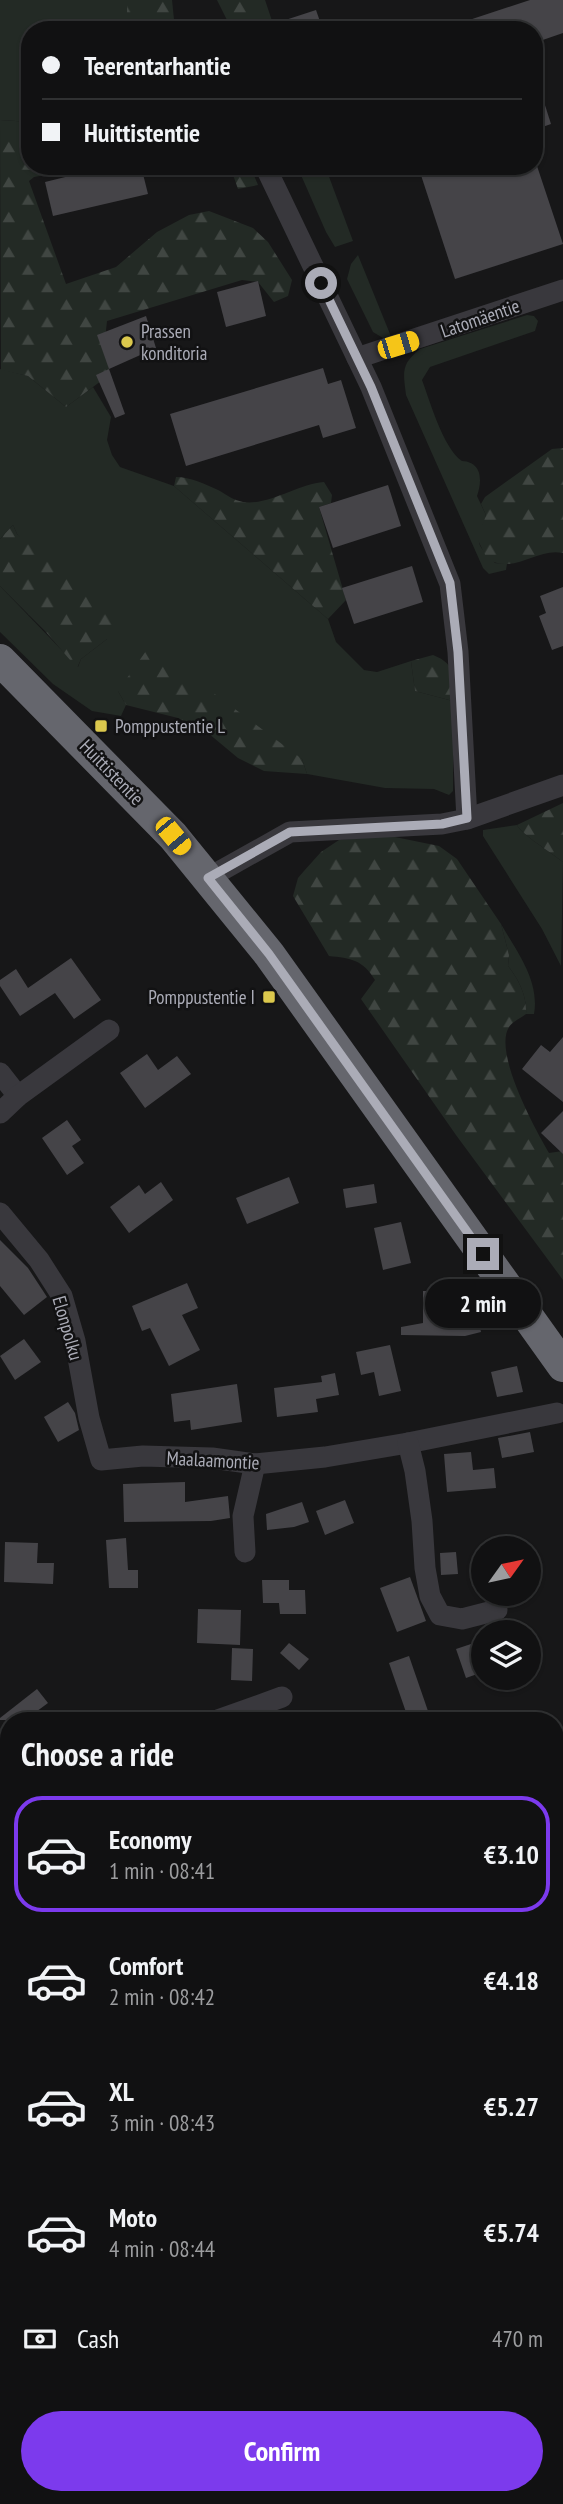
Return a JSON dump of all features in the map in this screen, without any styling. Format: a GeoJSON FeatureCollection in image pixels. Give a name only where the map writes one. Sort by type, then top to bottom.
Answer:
{"type":"FeatureCollection","features":[{"type":"Feature","properties":{"kind":"highway","name":"Huittistentie"},"geometry":{"type":"LineString","coordinates":[[0,660],[125,786],[208,878],[269,954],[563,1366]]}},
{"type":"Feature","properties":{"kind":"street"},"geometry":{"type":"LineString","coordinates":[[269,175],[357,358],[450,583],[458,652],[467,818]]}},
{"type":"Feature","properties":{"kind":"street","name":"Latomäentie"},"geometry":{"type":"LineString","coordinates":[[357,358],[563,290]]}},
{"type":"Feature","properties":{"kind":"street"},"geometry":{"type":"LineString","coordinates":[[208,878],[290,832],[442,824],[563,785]]}},
{"type":"Feature","properties":{"kind":"street"},"geometry":{"type":"LineString","coordinates":[[0,1113],[18,1096],[110,1030]]}},
{"type":"Feature","properties":{"kind":"street"},"geometry":{"type":"LineString","coordinates":[[0,1073],[18,1096]]}},
{"type":"Feature","properties":{"kind":"street","name":"Elonpolku"},"geometry":{"type":"LineString","coordinates":[[0,1213],[39,1260],[62,1296],[75,1340],[89,1418],[101,1460]]}},
{"type":"Feature","properties":{"kind":"street","name":"Maalaamontie"},"geometry":{"type":"LineString","coordinates":[[101,1460],[143,1456],[212,1458],[255,1464],[324,1457],[556,1413]]}},
{"type":"Feature","properties":{"kind":"street"},"geometry":{"type":"LineString","coordinates":[[408,1443],[421,1509],[430,1596],[440,1615],[462,1619],[497,1610]]}},
{"type":"Feature","properties":{"kind":"street"},"geometry":{"type":"LineString","coordinates":[[245,1552],[243,1516],[255,1464]]}},
{"type":"Feature","properties":{"kind":"street"},"geometry":{"type":"LineString","coordinates":[[239,1712],[282,1696]]}},
{"type":"Feature","properties":{"kind":"green space"},"geometry":{"type":"Polygon","coordinates":[[[0,0],[127,0],[127,21],[21,21],[21,121],[0,120],[0,0]]]}},
{"type":"Feature","properties":{"kind":"green space"},"geometry":{"type":"Polygon","coordinates":[[[127,0],[172,0],[174,21],[127,21],[127,0]]]}},
{"type":"Feature","properties":{"kind":"green space"},"geometry":{"type":"Polygon","coordinates":[[[217,0],[265,0],[272,21],[228,21],[217,0]]]}},
{"type":"Feature","properties":{"kind":"green space"},"geometry":{"type":"Polygon","coordinates":[[[0,120],[21,121],[21,175],[45,175],[29,181],[66,284],[116,267],[157,232],[189,215],[209,211],[253,228],[268,242],[292,280],[288,296],[274,302],[258,282],[242,280],[107,321],[105,339],[109,369],[101,381],[66,407],[28,376],[1,370],[0,120]]]}},
{"type":"Feature","properties":{"kind":"green space"},"geometry":{"type":"Polygon","coordinates":[[[233,175],[254,175],[258,185],[238,189],[233,175]]]}},
{"type":"Feature","properties":{"kind":"green space"},"geometry":{"type":"Polygon","coordinates":[[[301,175],[328,175],[353,241],[335,247],[301,175]]]}},
{"type":"Feature","properties":{"kind":"green space"},"geometry":{"type":"Polygon","coordinates":[[[358,255],[390,337],[383,338],[373,332],[347,279],[351,264],[358,255]]]}},
{"type":"Feature","properties":{"kind":"green space"},"geometry":{"type":"Polygon","coordinates":[[[527,315],[534,316],[538,321],[535,331],[430,367],[422,380],[449,446],[462,461],[474,465],[479,474],[477,496],[486,515],[479,536],[480,545],[495,563],[507,564],[506,570],[489,574],[483,568],[406,395],[405,369],[409,359],[420,349],[527,315]]]}},
{"type":"Feature","properties":{"kind":"green space"},"geometry":{"type":"Polygon","coordinates":[[[0,369],[28,376],[66,407],[93,387],[111,417],[107,440],[120,467],[174,486],[328,619],[336,642],[364,670],[377,672],[411,661],[415,691],[453,701],[453,791],[449,795],[434,789],[385,788],[307,774],[302,759],[118,691],[126,705],[121,716],[92,711],[53,684],[0,632],[0,586],[78,667],[81,659],[107,639],[17,534],[13,525],[0,539],[0,369]]]}},
{"type":"Feature","properties":{"kind":"green space"},"geometry":{"type":"Polygon","coordinates":[[[563,448],[563,553],[553,552],[507,564],[487,559],[477,538],[486,515],[481,504],[485,497],[552,449],[563,448]]]}},
{"type":"Feature","properties":{"kind":"green space"},"geometry":{"type":"Polygon","coordinates":[[[176,477],[203,483],[243,502],[263,501],[324,482],[332,495],[331,503],[319,507],[346,600],[328,619],[174,486],[176,477]]]}},
{"type":"Feature","properties":{"kind":"green space"},"geometry":{"type":"Polygon","coordinates":[[[13,525],[17,534],[115,621],[107,639],[81,659],[77,668],[0,586],[0,539],[13,525]]]}},
{"type":"Feature","properties":{"kind":"green space"},"geometry":{"type":"Polygon","coordinates":[[[146,651],[161,654],[302,759],[307,774],[264,771],[238,758],[208,733],[178,718],[126,705],[118,691],[146,651]]]}},
{"type":"Feature","properties":{"kind":"green space"},"geometry":{"type":"Polygon","coordinates":[[[433,655],[447,663],[450,668],[453,701],[415,691],[411,661],[433,655]]]}},
{"type":"Feature","properties":{"kind":"green space"},"geometry":{"type":"Polygon","coordinates":[[[563,803],[563,862],[517,825],[563,803]]]}},
{"type":"Feature","properties":{"kind":"green space"},"geometry":{"type":"Polygon","coordinates":[[[517,825],[563,862],[561,966],[542,929],[483,836],[483,830],[517,825]]]}},
{"type":"Feature","properties":{"kind":"green space"},"geometry":{"type":"Polygon","coordinates":[[[390,836],[439,846],[457,859],[501,924],[509,955],[508,966],[522,988],[526,1007],[526,1014],[510,1025],[506,1039],[511,1072],[526,1109],[549,1153],[563,1151],[563,1280],[456,1135],[361,999],[375,980],[366,968],[356,961],[329,956],[293,896],[298,878],[321,852],[339,840],[390,836]]]}},
{"type":"Feature","properties":{"kind":"green space"},"geometry":{"type":"Polygon","coordinates":[[[501,924],[530,978],[534,990],[534,1014],[526,1014],[522,988],[508,966],[509,955],[501,924]]]}},
{"type":"Feature","properties":{"kind":"building"},"geometry":{"type":"Polygon","coordinates":[[[530,0],[563,0],[563,33],[543,40],[543,21],[466,21],[530,0]]]}},
{"type":"Feature","properties":{"kind":"building"},"geometry":{"type":"Polygon","coordinates":[[[316,10],[320,21],[282,21],[316,10]]]}},
{"type":"Feature","properties":{"kind":"building"},"geometry":{"type":"Polygon","coordinates":[[[543,99],[551,124],[543,127],[543,99]]]}},
{"type":"Feature","properties":{"kind":"building"},"geometry":{"type":"Polygon","coordinates":[[[73,175],[143,175],[148,194],[53,216],[45,182],[73,175]]]}},
{"type":"Feature","properties":{"kind":"building"},"geometry":{"type":"Polygon","coordinates":[[[421,175],[540,175],[563,244],[455,279],[421,175]]]}},
{"type":"Feature","properties":{"kind":"building"},"geometry":{"type":"Polygon","coordinates":[[[258,281],[266,316],[226,327],[217,292],[258,281]]]}},
{"type":"Feature","properties":{"kind":"building","name":"Prassen konditoria"},"geometry":{"type":"Polygon","coordinates":[[[146,316],[156,348],[109,369],[97,335],[146,316]]]}},
{"type":"Feature","properties":{"kind":"building"},"geometry":{"type":"Polygon","coordinates":[[[323,368],[328,384],[341,380],[356,428],[323,438],[319,425],[186,466],[170,414],[323,368]]]}},
{"type":"Feature","properties":{"kind":"building"},"geometry":{"type":"Polygon","coordinates":[[[109,369],[125,414],[115,418],[96,375],[109,369]]]}},
{"type":"Feature","properties":{"kind":"building"},"geometry":{"type":"Polygon","coordinates":[[[388,485],[401,526],[333,548],[319,507],[388,485]]]}},
{"type":"Feature","properties":{"kind":"building"},"geometry":{"type":"Polygon","coordinates":[[[412,566],[423,602],[354,624],[342,588],[412,566]]]}},
{"type":"Feature","properties":{"kind":"building"},"geometry":{"type":"Polygon","coordinates":[[[563,587],[563,646],[552,650],[539,616],[546,613],[540,596],[563,587]]]}},
{"type":"Feature","properties":{"kind":"building"},"geometry":{"type":"Polygon","coordinates":[[[71,958],[101,1000],[74,1019],[55,993],[20,1016],[0,986],[0,980],[16,969],[28,988],[71,958]]]}},
{"type":"Feature","properties":{"kind":"building"},"geometry":{"type":"Polygon","coordinates":[[[563,1037],[563,1102],[522,1069],[541,1045],[550,1052],[563,1037]]]}},
{"type":"Feature","properties":{"kind":"building"},"geometry":{"type":"Polygon","coordinates":[[[147,1054],[158,1070],[177,1056],[191,1074],[145,1108],[120,1073],[147,1054]]]}},
{"type":"Feature","properties":{"kind":"building"},"geometry":{"type":"Polygon","coordinates":[[[563,1111],[563,1154],[541,1133],[563,1111]]]}},
{"type":"Feature","properties":{"kind":"building"},"geometry":{"type":"Polygon","coordinates":[[[67,1120],[81,1140],[72,1146],[84,1163],[67,1175],[42,1138],[67,1120]]]}},
{"type":"Feature","properties":{"kind":"building"},"geometry":{"type":"Polygon","coordinates":[[[289,1177],[299,1203],[247,1224],[236,1198],[289,1177]]]}},
{"type":"Feature","properties":{"kind":"building"},"geometry":{"type":"Polygon","coordinates":[[[161,1182],[173,1200],[129,1233],[110,1207],[139,1185],[145,1194],[161,1182]]]}},
{"type":"Feature","properties":{"kind":"building"},"geometry":{"type":"Polygon","coordinates":[[[374,1184],[377,1203],[346,1208],[343,1189],[374,1184]]]}},
{"type":"Feature","properties":{"kind":"building"},"geometry":{"type":"Polygon","coordinates":[[[401,1222],[411,1263],[383,1270],[374,1228],[401,1222]]]}},
{"type":"Feature","properties":{"kind":"building"},"geometry":{"type":"Polygon","coordinates":[[[0,1240],[28,1268],[47,1297],[24,1315],[0,1286],[0,1240]]]}},
{"type":"Feature","properties":{"kind":"building"},"geometry":{"type":"Polygon","coordinates":[[[187,1283],[198,1308],[182,1315],[200,1350],[169,1366],[150,1328],[142,1331],[132,1306],[187,1283]]]}},
{"type":"Feature","properties":{"kind":"building"},"geometry":{"type":"Polygon","coordinates":[[[423,1291],[439,1291],[440,1320],[477,1313],[481,1332],[465,1336],[401,1335],[401,1327],[423,1323],[423,1291]]]}},
{"type":"Feature","properties":{"kind":"building"},"geometry":{"type":"Polygon","coordinates":[[[24,1339],[41,1362],[15,1380],[0,1356],[24,1339]]]}},
{"type":"Feature","properties":{"kind":"building"},"geometry":{"type":"Polygon","coordinates":[[[390,1345],[401,1391],[379,1396],[374,1372],[361,1375],[356,1352],[390,1345]]]}},
{"type":"Feature","properties":{"kind":"building"},"geometry":{"type":"Polygon","coordinates":[[[517,1366],[523,1392],[497,1397],[491,1372],[517,1366]]]}},
{"type":"Feature","properties":{"kind":"building"},"geometry":{"type":"Polygon","coordinates":[[[335,1373],[339,1395],[316,1399],[318,1412],[277,1417],[274,1388],[322,1382],[321,1376],[335,1373]]]}},
{"type":"Feature","properties":{"kind":"building"},"geometry":{"type":"Polygon","coordinates":[[[237,1384],[242,1422],[191,1430],[190,1420],[174,1422],[171,1394],[237,1384]]]}},
{"type":"Feature","properties":{"kind":"building"},"geometry":{"type":"Polygon","coordinates":[[[68,1402],[75,1413],[79,1430],[58,1442],[44,1417],[68,1402]]]}},
{"type":"Feature","properties":{"kind":"building"},"geometry":{"type":"Polygon","coordinates":[[[530,1432],[534,1452],[502,1458],[498,1438],[530,1432]]]}},
{"type":"Feature","properties":{"kind":"building"},"geometry":{"type":"Polygon","coordinates":[[[471,1452],[473,1470],[494,1468],[496,1488],[447,1492],[444,1454],[471,1452]]]}},
{"type":"Feature","properties":{"kind":"building"},"geometry":{"type":"Polygon","coordinates":[[[185,1482],[185,1502],[228,1496],[230,1518],[211,1521],[124,1522],[123,1484],[185,1482]]]}},
{"type":"Feature","properties":{"kind":"building"},"geometry":{"type":"Polygon","coordinates":[[[345,1500],[354,1523],[325,1535],[316,1511],[345,1500]]]}},
{"type":"Feature","properties":{"kind":"building"},"geometry":{"type":"Polygon","coordinates":[[[302,1502],[309,1522],[294,1527],[267,1530],[266,1514],[302,1502]]]}},
{"type":"Feature","properties":{"kind":"building"},"geometry":{"type":"Polygon","coordinates":[[[126,1538],[128,1570],[138,1570],[138,1588],[109,1588],[106,1540],[126,1538]]]}},
{"type":"Feature","properties":{"kind":"building"},"geometry":{"type":"Polygon","coordinates":[[[5,1542],[38,1543],[37,1563],[54,1563],[53,1584],[4,1582],[5,1542]]]}},
{"type":"Feature","properties":{"kind":"building"},"geometry":{"type":"Polygon","coordinates":[[[456,1552],[458,1574],[441,1575],[440,1553],[456,1552]]]}},
{"type":"Feature","properties":{"kind":"building"},"geometry":{"type":"Polygon","coordinates":[[[410,1577],[426,1621],[397,1632],[380,1588],[410,1577]]]}},
{"type":"Feature","properties":{"kind":"building"},"geometry":{"type":"Polygon","coordinates":[[[262,1580],[289,1580],[289,1590],[305,1590],[306,1614],[280,1614],[279,1603],[263,1603],[262,1580]]]}},
{"type":"Feature","properties":{"kind":"building"},"geometry":{"type":"Polygon","coordinates":[[[198,1609],[241,1610],[240,1645],[197,1643],[198,1609]]]}},
{"type":"Feature","properties":{"kind":"building"},"geometry":{"type":"Polygon","coordinates":[[[289,1643],[309,1659],[299,1670],[280,1653],[289,1643]]]}},
{"type":"Feature","properties":{"kind":"building"},"geometry":{"type":"Polygon","coordinates":[[[471,1644],[471,1676],[466,1678],[456,1649],[471,1644]]]}},
{"type":"Feature","properties":{"kind":"building"},"geometry":{"type":"Polygon","coordinates":[[[232,1648],[253,1649],[252,1681],[231,1680],[232,1648]]]}},
{"type":"Feature","properties":{"kind":"building"},"geometry":{"type":"Polygon","coordinates":[[[409,1656],[428,1711],[406,1712],[389,1663],[409,1656]]]}},
{"type":"Feature","properties":{"kind":"building"},"geometry":{"type":"Polygon","coordinates":[[[37,1689],[48,1703],[36,1712],[8,1712],[37,1689]]]}},
{"type":"Feature","properties":{"kind":"place","name":"Prassen konditoria"},"geometry":{"type":"Point","coordinates":[127,342]}},
{"type":"Feature","properties":{"kind":"place","name":"Pomppustentie L"},"geometry":{"type":"Point","coordinates":[101,726]}},
{"type":"Feature","properties":{"kind":"place","name":"Pomppustentie I"},"geometry":{"type":"Point","coordinates":[269,997]}},
{"type":"Feature","properties":{"kind":"route"},"geometry":{"type":"LineString","coordinates":[[321,283],[371,387],[450,583],[458,652],[467,818],[442,824],[290,832],[208,878],[269,954],[483,1254]]}}]}
